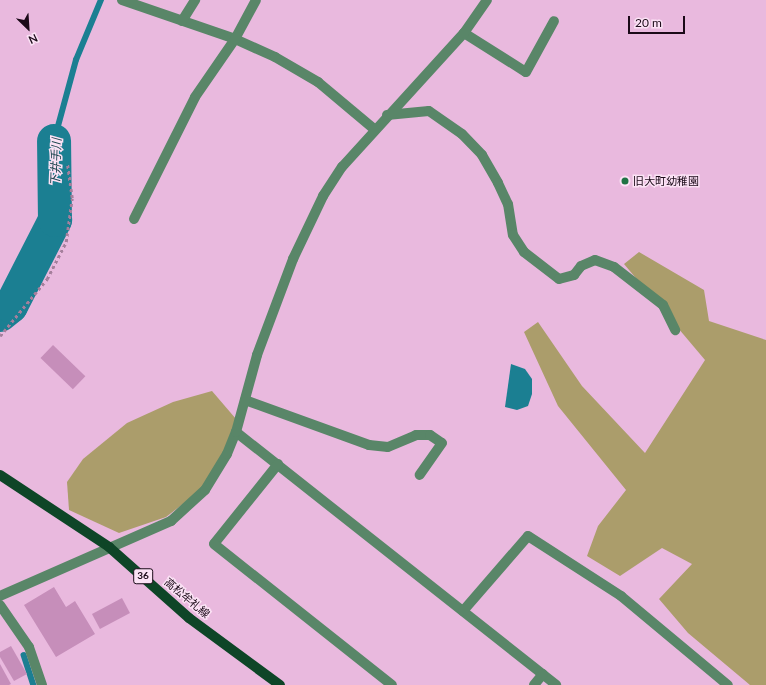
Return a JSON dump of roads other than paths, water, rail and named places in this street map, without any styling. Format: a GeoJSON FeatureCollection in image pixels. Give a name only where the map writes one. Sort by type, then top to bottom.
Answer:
{"type":"FeatureCollection","features":[{"type":"Feature","properties":{"kind":"main road","name":"高松牟礼線"},"geometry":{"type":"LineString","coordinates":[[0,475],[109,547],[189,618],[280,685]]}},
{"type":"Feature","properties":{"kind":"street"},"geometry":{"type":"LineString","coordinates":[[122,0],[235,39],[276,57],[318,82],[374,129]]}},
{"type":"Feature","properties":{"kind":"street"},"geometry":{"type":"LineString","coordinates":[[182,21],[195,0]]}},
{"type":"Feature","properties":{"kind":"street"},"geometry":{"type":"LineString","coordinates":[[134,219],[195,97],[235,39],[256,0]]}},
{"type":"Feature","properties":{"kind":"street"},"geometry":{"type":"LineString","coordinates":[[0,596],[171,521],[205,490],[228,454],[236,432],[257,355],[293,259],[323,196],[342,166],[374,129],[464,33],[487,0]]}},
{"type":"Feature","properties":{"kind":"street"},"geometry":{"type":"LineString","coordinates":[[464,33],[526,72],[554,21]]}},
{"type":"Feature","properties":{"kind":"street"},"geometry":{"type":"LineString","coordinates":[[387,115],[429,112],[462,134],[482,155],[498,183],[508,204],[513,235],[524,252],[559,279],[574,275],[580,266],[595,260],[614,267],[663,305],[674,330]]}},
{"type":"Feature","properties":{"kind":"street"},"geometry":{"type":"LineString","coordinates":[[245,400],[369,445],[388,447],[416,435],[430,435],[442,443],[420,475]]}},
{"type":"Feature","properties":{"kind":"street"},"geometry":{"type":"LineString","coordinates":[[236,432],[556,685]]}},
{"type":"Feature","properties":{"kind":"street"},"geometry":{"type":"LineString","coordinates":[[278,464],[214,544],[392,685]]}},
{"type":"Feature","properties":{"kind":"street"},"geometry":{"type":"LineString","coordinates":[[463,611],[528,536],[621,596],[728,685]]}},
{"type":"Feature","properties":{"kind":"street"},"geometry":{"type":"LineString","coordinates":[[0,605],[29,647],[42,685]]}},
{"type":"Feature","properties":{"kind":"street"},"geometry":{"type":"LineString","coordinates":[[534,685],[543,674]]}},
{"type":"Feature","properties":{"kind":"water"},"geometry":{"type":"Polygon","coordinates":[[[511,364],[525,369],[532,379],[532,394],[528,406],[517,410],[505,407],[511,364]]]}},
{"type":"Feature","properties":{"kind":"waterway","name":"下井手川"},"geometry":{"type":"LineString","coordinates":[[54,141],[76,60],[101,0]]}},
{"type":"Feature","properties":{"kind":"waterway","name":"下井手川"},"geometry":{"type":"LineString","coordinates":[[0,315],[11,306],[55,220],[54,141]]}},
{"type":"Feature","properties":{"kind":"waterway"},"geometry":{"type":"LineString","coordinates":[[24,655],[34,685]]}},
{"type":"Feature","properties":{"kind":"place","name":"旧大町幼稚園"},"geometry":{"type":"Point","coordinates":[625,181]}}]}
